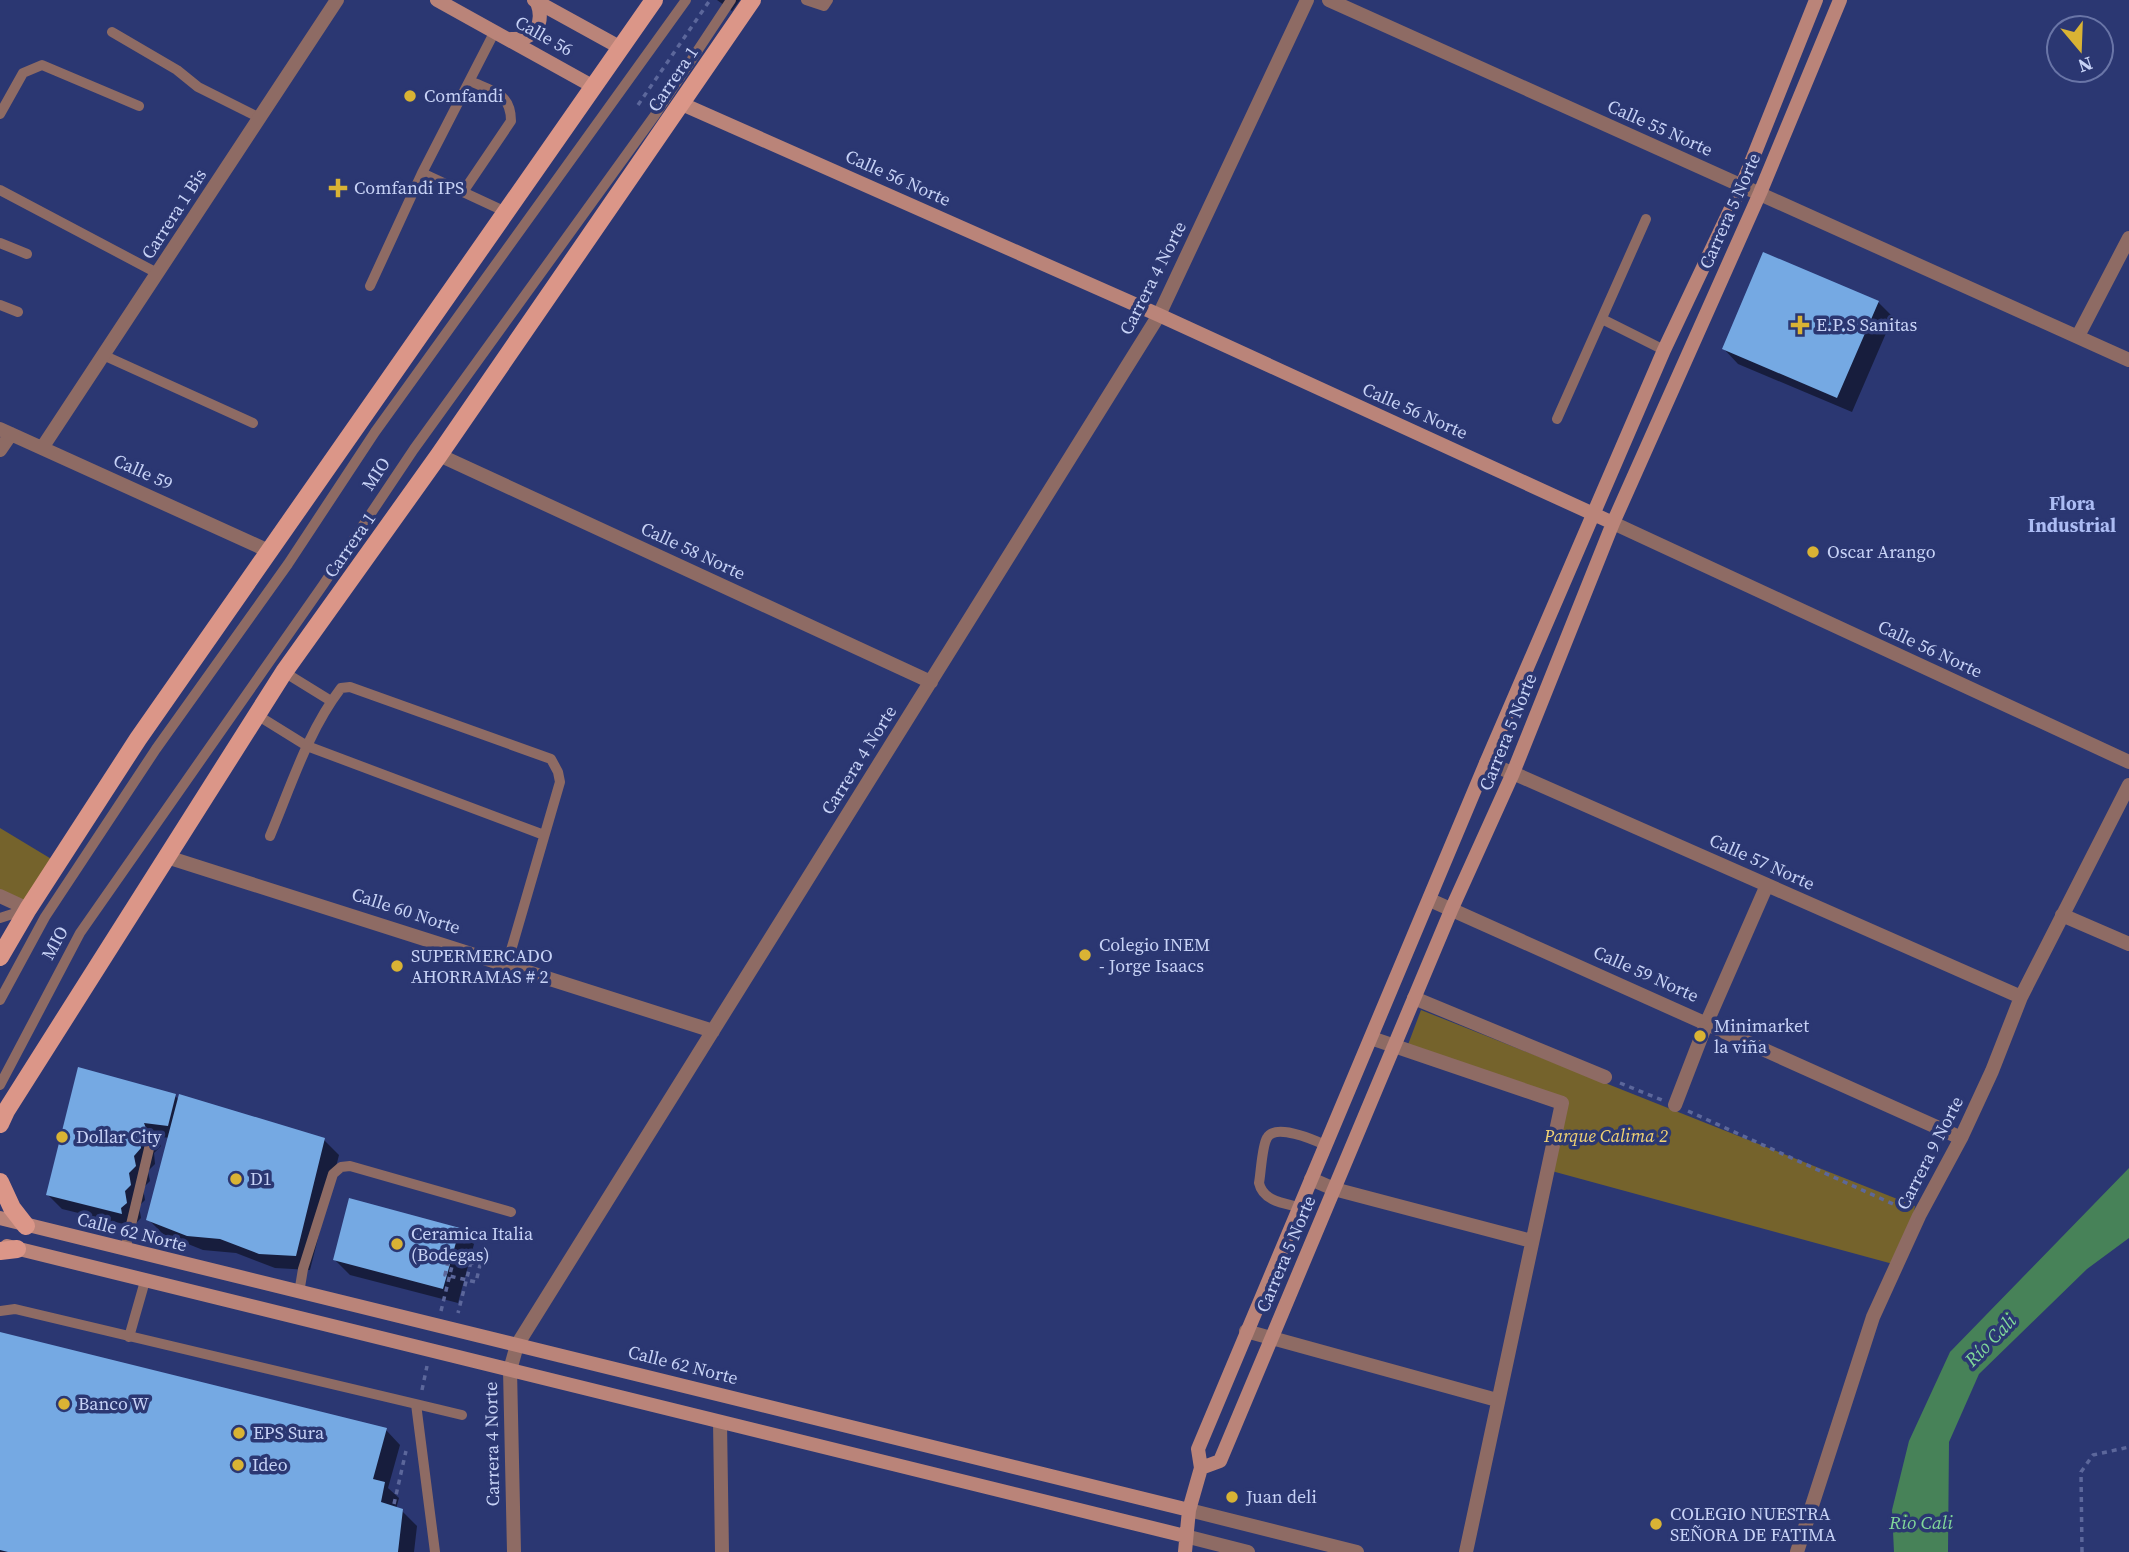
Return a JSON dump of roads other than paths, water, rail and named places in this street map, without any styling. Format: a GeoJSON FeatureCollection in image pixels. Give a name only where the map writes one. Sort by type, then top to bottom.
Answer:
{"type":"FeatureCollection","features":[{"type":"Feature","properties":{"kind":"main road"},"geometry":{"type":"LineString","coordinates":[[0,957],[28,909],[138,740],[654,0]]}},
{"type":"Feature","properties":{"kind":"main road","name":"Carrera 1"},"geometry":{"type":"LineString","coordinates":[[0,1125],[6,1111],[284,671],[439,455],[752,0]]}},
{"type":"Feature","properties":{"kind":"main road"},"geometry":{"type":"LineString","coordinates":[[0,1182],[12,1208],[26,1226]]}},
{"type":"Feature","properties":{"kind":"street","name":"Carrera 1 Bis"},"geometry":{"type":"LineString","coordinates":[[42,449],[337,0]]}},
{"type":"Feature","properties":{"kind":"street","name":"Calle 56"},"geometry":{"type":"LineString","coordinates":[[437,0],[594,87]]}},
{"type":"Feature","properties":{"kind":"street","name":"Carrera 4 Norte"},"geometry":{"type":"LineString","coordinates":[[514,1552],[510,1370],[517,1345],[1159,315],[1307,0]]}},
{"type":"Feature","properties":{"kind":"street","name":"Calle 55 Norte"},"geometry":{"type":"LineString","coordinates":[[1329,0],[2129,360]]}},
{"type":"Feature","properties":{"kind":"street","name":"Carrera 5 Norte"},"geometry":{"type":"LineString","coordinates":[[1185,1552],[1189,1510],[1201,1468],[1198,1449],[1486,763],[1664,350],[1742,185],[1816,0]]}},
{"type":"Feature","properties":{"kind":"street","name":"Carrera 5 Norte"},"geometry":{"type":"LineString","coordinates":[[1201,1468],[1220,1461],[1452,908],[1513,773],[1613,523],[1760,193],[1840,0]]}},
{"type":"Feature","properties":{"kind":"street","name":"Calle 56"},"geometry":{"type":"LineString","coordinates":[[535,1],[621,48]]}},
{"type":"Feature","properties":{"kind":"street"},"geometry":{"type":"LineString","coordinates":[[511,39],[527,38],[537,30],[541,16],[535,1]]}},
{"type":"Feature","properties":{"kind":"street","name":"Calle 56 Norte"},"geometry":{"type":"LineString","coordinates":[[682,104],[1159,315],[1594,513],[2129,762]]}},
{"type":"Feature","properties":{"kind":"street"},"geometry":{"type":"LineString","coordinates":[[2078,336],[2129,238]]}},
{"type":"Feature","properties":{"kind":"street"},"geometry":{"type":"LineString","coordinates":[[0,450],[5,432]]}},
{"type":"Feature","properties":{"kind":"street","name":"Calle 59"},"geometry":{"type":"LineString","coordinates":[[5,432],[270,551]]}},
{"type":"Feature","properties":{"kind":"street","name":"Calle 58 Norte"},"geometry":{"type":"LineString","coordinates":[[439,455],[931,682]]}},
{"type":"Feature","properties":{"kind":"street","name":"Calle 57 Norte"},"geometry":{"type":"LineString","coordinates":[[1486,763],[2021,997]]}},
{"type":"Feature","properties":{"kind":"street","name":"Carrera 9 Norte"},"geometry":{"type":"LineString","coordinates":[[1797,1552],[1873,1317],[1919,1216],[1961,1138],[1992,1071],[2021,997],[2129,785]]}},
{"type":"Feature","properties":{"kind":"street","name":"Calle 60 Norte"},"geometry":{"type":"LineString","coordinates":[[167,857],[713,1031]]}},
{"type":"Feature","properties":{"kind":"street"},"geometry":{"type":"LineString","coordinates":[[1675,1105],[1707,1022],[1767,885]]}},
{"type":"Feature","properties":{"kind":"street"},"geometry":{"type":"LineString","coordinates":[[0,896],[28,909]]}},
{"type":"Feature","properties":{"kind":"street","name":"Calle 59 Norte"},"geometry":{"type":"LineString","coordinates":[[1430,900],[1961,1138]]}},
{"type":"Feature","properties":{"kind":"street"},"geometry":{"type":"LineString","coordinates":[[2062,915],[2129,944]]}},
{"type":"Feature","properties":{"kind":"street"},"geometry":{"type":"LineString","coordinates":[[1414,998],[1605,1077]]}},
{"type":"Feature","properties":{"kind":"street"},"geometry":{"type":"LineString","coordinates":[[1371,1038],[1562,1103],[1466,1552]]}},
{"type":"Feature","properties":{"kind":"street"},"geometry":{"type":"LineString","coordinates":[[1311,1179],[1334,1189],[1532,1241]]}},
{"type":"Feature","properties":{"kind":"street","name":"Calle 62 Norte"},"geometry":{"type":"LineString","coordinates":[[0,1218],[1357,1552]]}},
{"type":"Feature","properties":{"kind":"street"},"geometry":{"type":"LineString","coordinates":[[6,1248],[1248,1552]]}},
{"type":"Feature","properties":{"kind":"street"},"geometry":{"type":"LineString","coordinates":[[1246,1331],[1497,1399]]}},
{"type":"Feature","properties":{"kind":"street"},"geometry":{"type":"LineString","coordinates":[[720,1422],[722,1552]]}},
{"type":"Feature","properties":{"kind":"lane","name":"MIO"},"geometry":{"type":"LineString","coordinates":[[0,1000],[46,917],[156,749],[288,564],[375,432],[686,0]]}},
{"type":"Feature","properties":{"kind":"lane","name":"MIO"},"geometry":{"type":"LineString","coordinates":[[0,1085],[80,933],[323,585],[414,449],[655,115],[731,0]]}},
{"type":"Feature","properties":{"kind":"lane"},"geometry":{"type":"LineString","coordinates":[[806,0],[824,6],[828,0]]}},
{"type":"Feature","properties":{"kind":"lane"},"geometry":{"type":"LineString","coordinates":[[370,286],[422,173],[495,31]]}},
{"type":"Feature","properties":{"kind":"lane"},"geometry":{"type":"LineString","coordinates":[[112,32],[177,70],[198,87],[260,118]]}},
{"type":"Feature","properties":{"kind":"lane"},"geometry":{"type":"LineString","coordinates":[[0,114],[23,73],[42,65],[139,106]]}},
{"type":"Feature","properties":{"kind":"lane"},"geometry":{"type":"LineString","coordinates":[[463,192],[511,121],[511,107],[504,97],[470,81]]}},
{"type":"Feature","properties":{"kind":"lane"},"geometry":{"type":"LineString","coordinates":[[422,173],[506,212]]}},
{"type":"Feature","properties":{"kind":"lane"},"geometry":{"type":"LineString","coordinates":[[0,190],[158,273]]}},
{"type":"Feature","properties":{"kind":"lane"},"geometry":{"type":"LineString","coordinates":[[1557,419],[1646,219]]}},
{"type":"Feature","properties":{"kind":"lane"},"geometry":{"type":"LineString","coordinates":[[0,243],[27,254]]}},
{"type":"Feature","properties":{"kind":"lane"},"geometry":{"type":"LineString","coordinates":[[0,305],[18,312]]}},
{"type":"Feature","properties":{"kind":"lane"},"geometry":{"type":"LineString","coordinates":[[1602,318],[1664,350]]}},
{"type":"Feature","properties":{"kind":"lane"},"geometry":{"type":"LineString","coordinates":[[103,355],[253,422]]}},
{"type":"Feature","properties":{"kind":"lane"},"geometry":{"type":"LineString","coordinates":[[284,671],[331,701]]}},
{"type":"Feature","properties":{"kind":"lane"},"geometry":{"type":"LineString","coordinates":[[270,836],[307,746],[341,688],[350,687],[551,760],[560,782],[507,964]]}},
{"type":"Feature","properties":{"kind":"lane"},"geometry":{"type":"LineString","coordinates":[[257,715],[307,746],[544,835]]}},
{"type":"Feature","properties":{"kind":"lane"},"geometry":{"type":"LineString","coordinates":[[0,918],[28,909]]}},
{"type":"Feature","properties":{"kind":"lane"},"geometry":{"type":"LineString","coordinates":[[1299,1207],[1263,1195],[1259,1183],[1266,1138],[1273,1132],[1279,1132],[1307,1137],[1325,1145]]}},
{"type":"Feature","properties":{"kind":"lane"},"geometry":{"type":"LineString","coordinates":[[125,1250],[152,1136]]}},
{"type":"Feature","properties":{"kind":"lane"},"geometry":{"type":"LineString","coordinates":[[299,1293],[303,1269],[333,1174],[341,1167],[350,1166],[511,1212]]}},
{"type":"Feature","properties":{"kind":"lane"},"geometry":{"type":"LineString","coordinates":[[130,1337],[145,1281]]}},
{"type":"Feature","properties":{"kind":"lane"},"geometry":{"type":"LineString","coordinates":[[0,1311],[15,1309],[462,1415]]}},
{"type":"Feature","properties":{"kind":"lane"},"geometry":{"type":"LineString","coordinates":[[416,1404],[435,1552]]}},
{"type":"Feature","properties":{"kind":"water","name":"Rio Cali"},"geometry":{"type":"Polygon","coordinates":[[[2129,1168],[2129,1238],[2087,1269],[1979,1374],[1949,1442],[1948,1552],[1894,1552],[1892,1510],[1909,1441],[1950,1352],[2129,1168]]]}},
{"type":"Feature","properties":{"kind":"place","name":"Comfandi"},"geometry":{"type":"Point","coordinates":[410,96]}},
{"type":"Feature","properties":{"kind":"place","name":"Comfandi IPS"},"geometry":{"type":"Point","coordinates":[338,188]}},
{"type":"Feature","properties":{"kind":"place","name":"E.P.S Sanitas"},"geometry":{"type":"Point","coordinates":[1800,325]}},
{"type":"Feature","properties":{"kind":"place","name":"Oscar Arango"},"geometry":{"type":"Point","coordinates":[1813,552]}},
{"type":"Feature","properties":{"kind":"place","name":"Colegio INEM - Jorge Isaacs"},"geometry":{"type":"Point","coordinates":[1085,955]}},
{"type":"Feature","properties":{"kind":"place","name":"SUPERMERCADO AHORRAMAS # 2"},"geometry":{"type":"Point","coordinates":[397,966]}},
{"type":"Feature","properties":{"kind":"place","name":"Minimarket la viña"},"geometry":{"type":"Point","coordinates":[1700,1036]}},
{"type":"Feature","properties":{"kind":"place","name":"Dollar City"},"geometry":{"type":"Point","coordinates":[62,1137]}},
{"type":"Feature","properties":{"kind":"place","name":"D1"},"geometry":{"type":"Point","coordinates":[236,1179]}},
{"type":"Feature","properties":{"kind":"place","name":"Ceramica Italia (Bodegas)"},"geometry":{"type":"Point","coordinates":[397,1244]}},
{"type":"Feature","properties":{"kind":"place","name":"Banco W"},"geometry":{"type":"Point","coordinates":[64,1404]}},
{"type":"Feature","properties":{"kind":"place","name":"EPS Sura"},"geometry":{"type":"Point","coordinates":[239,1433]}},
{"type":"Feature","properties":{"kind":"place","name":"Ideo"},"geometry":{"type":"Point","coordinates":[238,1465]}},
{"type":"Feature","properties":{"kind":"place","name":"Juan deli"},"geometry":{"type":"Point","coordinates":[1232,1497]}},
{"type":"Feature","properties":{"kind":"place","name":"COLEGIO NUESTRA SEÑORA DE FATIMA"},"geometry":{"type":"Point","coordinates":[1656,1524]}},
{"type":"Feature","properties":{"kind":"district","name":"Flora Industrial"},"geometry":{"type":"Point","coordinates":[2072,514]}},
{"type":"Feature","properties":{"kind":"park label","name":"Parque Calima 2"},"geometry":{"type":"Point","coordinates":[1606,1136]}},
{"type":"Feature","properties":{"kind":"water label","name":"Río Cali"},"geometry":{"type":"Point","coordinates":[1990,1340]}}]}
